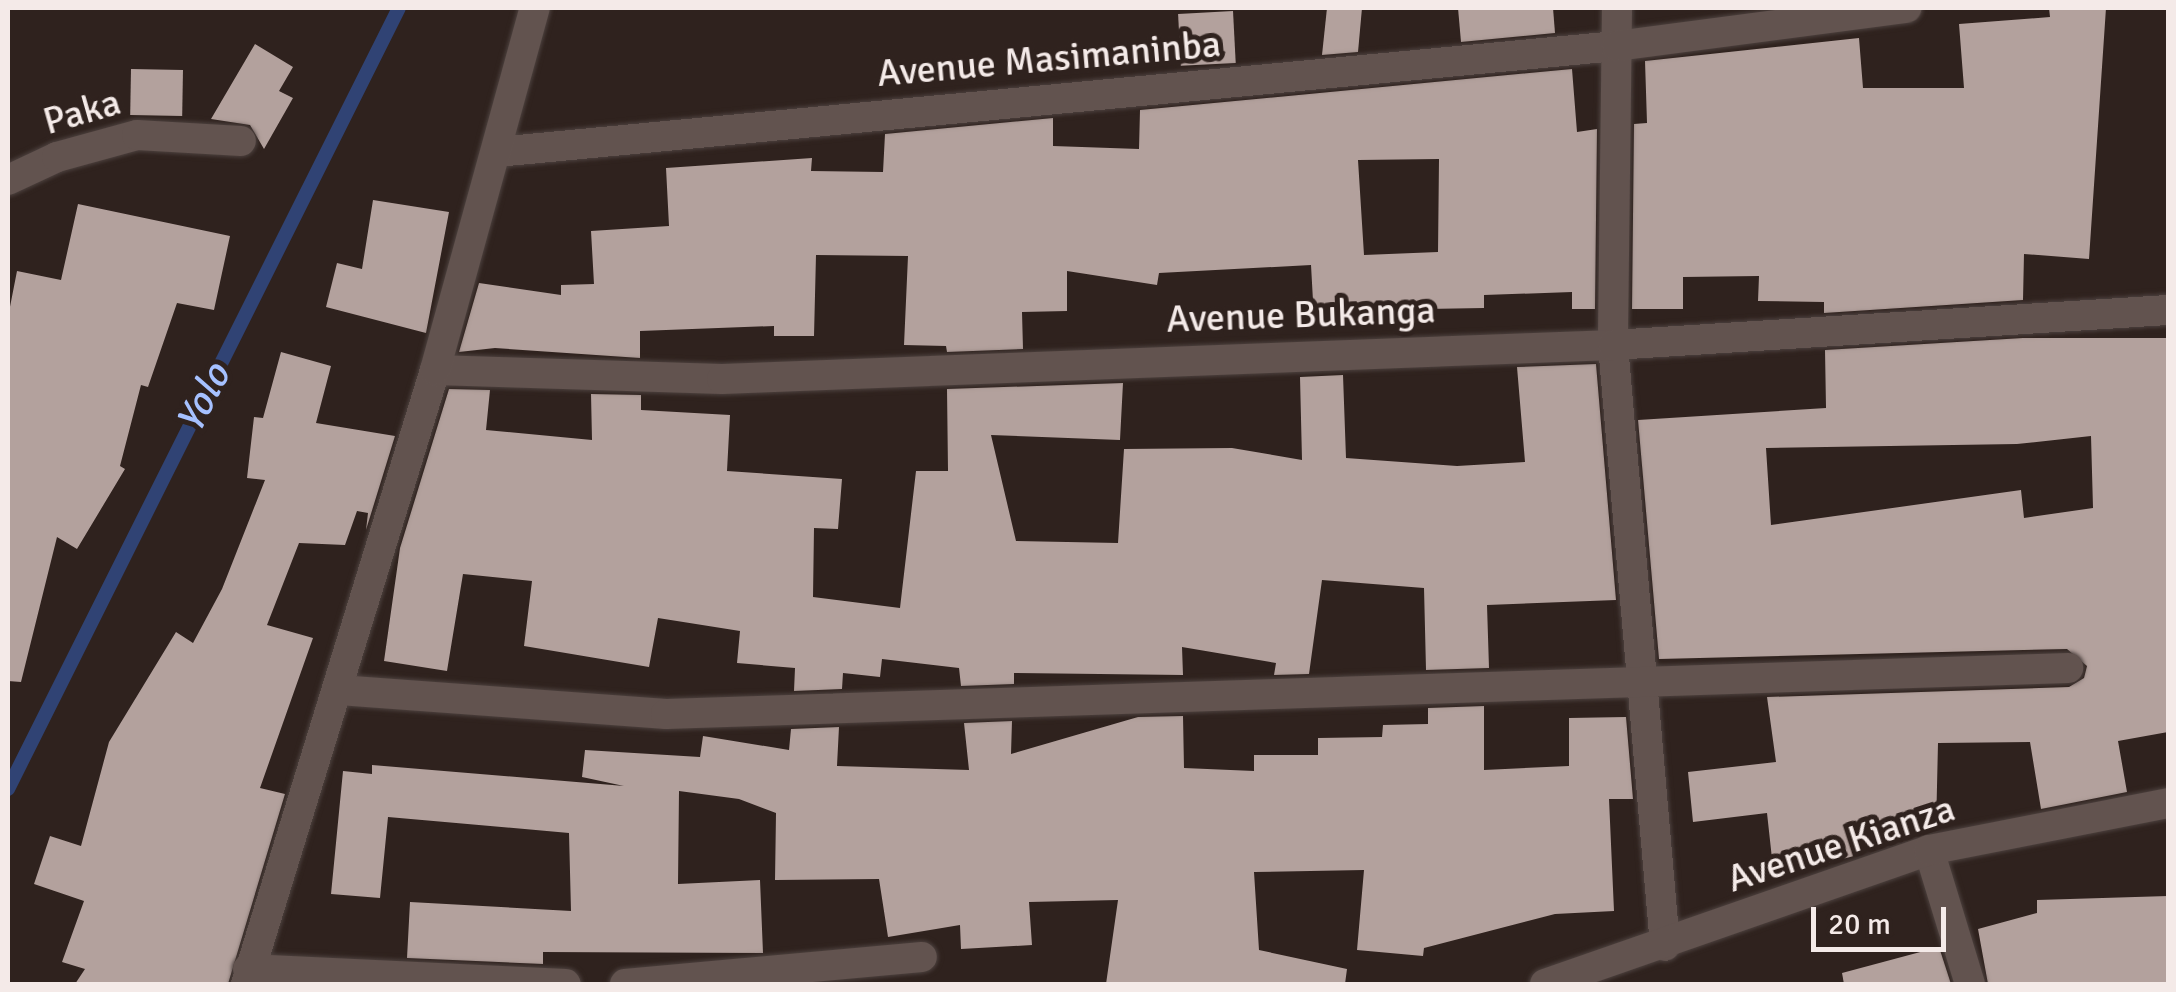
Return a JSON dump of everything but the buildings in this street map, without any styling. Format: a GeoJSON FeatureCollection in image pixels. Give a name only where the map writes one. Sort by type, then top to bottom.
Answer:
{"type":"FeatureCollection","features":[{"type":"Feature","properties":{"kind":"street"},"geometry":{"type":"LineString","coordinates":[[535,8],[435,370],[247,977],[566,984]]}},
{"type":"Feature","properties":{"kind":"street"},"geometry":{"type":"LineString","coordinates":[[1617,8],[1613,346],[1664,946]]}},
{"type":"Feature","properties":{"kind":"street","name":"Avenue Masimaninba"},"geometry":{"type":"LineString","coordinates":[[497,152],[1616,46],[1907,8]]}},
{"type":"Feature","properties":{"kind":"street","name":"Paka"},"geometry":{"type":"LineString","coordinates":[[8,180],[57,157],[137,135],[240,141]]}},
{"type":"Feature","properties":{"kind":"street","name":"Avenue Bukanga"},"geometry":{"type":"LineString","coordinates":[[435,370],[722,379],[1613,346],[2168,310]]}},
{"type":"Feature","properties":{"kind":"street"},"geometry":{"type":"LineString","coordinates":[[339,690],[666,714],[2068,668]]}},
{"type":"Feature","properties":{"kind":"street","name":"Avenue Kianza"},"geometry":{"type":"LineString","coordinates":[[1553,983],[1929,850],[2168,804]]}},
{"type":"Feature","properties":{"kind":"street"},"geometry":{"type":"LineString","coordinates":[[1929,850],[1970,984]]}},
{"type":"Feature","properties":{"kind":"street"},"geometry":{"type":"LineString","coordinates":[[625,984],[922,958]]}},
{"type":"Feature","properties":{"kind":"waterway","name":"Yolo"},"geometry":{"type":"LineString","coordinates":[[8,789],[399,8]]}}]}
